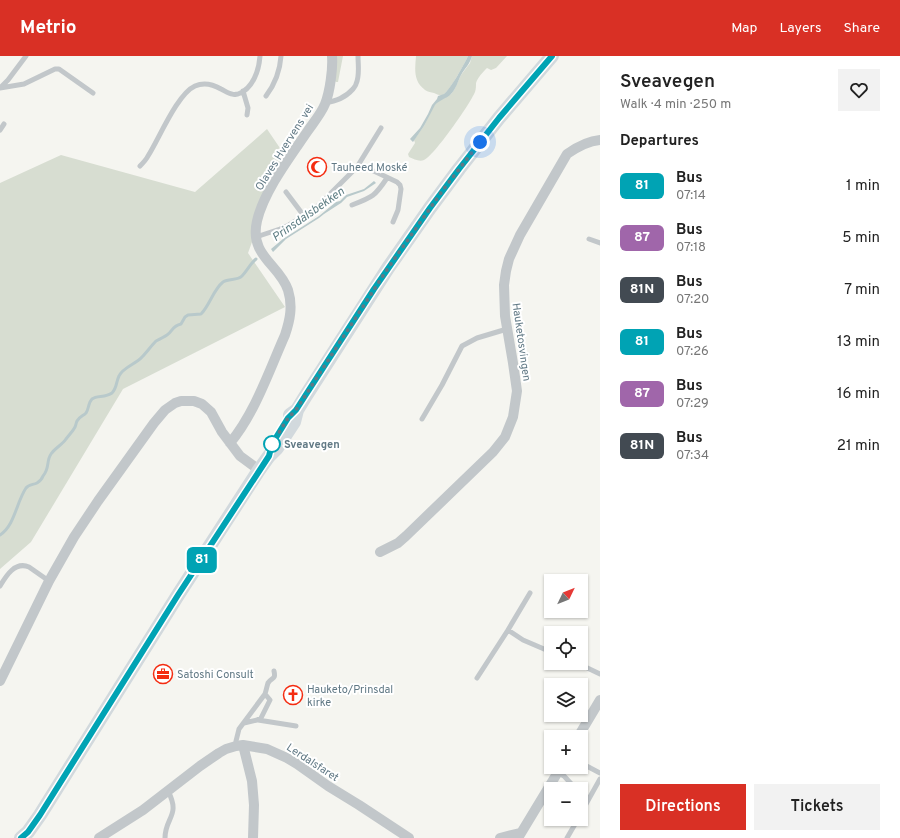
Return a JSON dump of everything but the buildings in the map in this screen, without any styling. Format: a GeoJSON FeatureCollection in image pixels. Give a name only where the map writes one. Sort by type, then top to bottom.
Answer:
{"type":"FeatureCollection","features":[{"type":"Feature","properties":{"kind":"main road"},"geometry":{"type":"LineString","coordinates":[[25,836],[40,815],[178,595],[259,470],[277,448],[294,422],[296,410],[384,274],[459,169],[499,118],[552,56]]}},
{"type":"Feature","properties":{"kind":"street","name":"Olaves Hvervens vei"},"geometry":{"type":"LineString","coordinates":[[230,443],[249,416],[285,335],[291,313],[287,288],[258,247],[256,237],[257,222],[260,211],[270,189],[287,160],[325,103],[330,83],[332,56]]}},
{"type":"Feature","properties":{"kind":"street","name":"Hauketosvingen"},"geometry":{"type":"LineString","coordinates":[[380,552],[398,543],[406,536],[493,452],[505,437],[513,417],[517,392],[505,316],[504,285],[509,259],[520,235],[567,154],[574,149],[592,141],[600,140]]}},
{"type":"Feature","properties":{"kind":"street"},"geometry":{"type":"LineString","coordinates":[[0,680],[49,581],[74,537],[98,501],[165,410],[181,401],[190,400],[202,404],[211,412],[222,432],[240,456],[259,470]]}},
{"type":"Feature","properties":{"kind":"street"},"geometry":{"type":"LineString","coordinates":[[582,730],[600,700]]}},
{"type":"Feature","properties":{"kind":"street"},"geometry":{"type":"LineString","coordinates":[[99,838],[133,817],[219,753],[226,749],[239,746],[252,781],[254,805],[253,838]]}},
{"type":"Feature","properties":{"kind":"street","name":"Lerdalsfaret"},"geometry":{"type":"LineString","coordinates":[[239,746],[267,749],[287,758],[410,838]]}},
{"type":"Feature","properties":{"kind":"street"},"geometry":{"type":"LineString","coordinates":[[500,838],[519,836],[557,774]]}},
{"type":"Feature","properties":{"kind":"lane"},"geometry":{"type":"LineString","coordinates":[[0,88],[26,56]]}},
{"type":"Feature","properties":{"kind":"lane"},"geometry":{"type":"LineString","coordinates":[[140,166],[148,156],[178,104],[190,89],[198,85],[208,84],[235,95],[243,92],[251,84],[258,68],[260,56]]}},
{"type":"Feature","properties":{"kind":"lane"},"geometry":{"type":"LineString","coordinates":[[266,96],[277,76],[281,56]]}},
{"type":"Feature","properties":{"kind":"lane"},"geometry":{"type":"LineString","coordinates":[[325,103],[343,98],[356,85],[358,75],[358,56]]}},
{"type":"Feature","properties":{"kind":"lane"},"geometry":{"type":"LineString","coordinates":[[0,88],[24,84],[59,69],[93,92]]}},
{"type":"Feature","properties":{"kind":"lane"},"geometry":{"type":"LineString","coordinates":[[243,92],[248,108],[248,115]]}},
{"type":"Feature","properties":{"kind":"lane"},"geometry":{"type":"LineString","coordinates":[[0,130],[4,124]]}},
{"type":"Feature","properties":{"kind":"lane"},"geometry":{"type":"LineString","coordinates":[[256,237],[289,225],[304,216],[319,204],[356,167],[381,128]]}},
{"type":"Feature","properties":{"kind":"lane"},"geometry":{"type":"LineString","coordinates":[[356,167],[378,172],[400,185],[402,189],[398,210],[393,222]]}},
{"type":"Feature","properties":{"kind":"lane"},"geometry":{"type":"LineString","coordinates":[[352,205],[367,200],[378,192],[387,178]]}},
{"type":"Feature","properties":{"kind":"lane"},"geometry":{"type":"LineString","coordinates":[[286,192],[304,216]]}},
{"type":"Feature","properties":{"kind":"lane"},"geometry":{"type":"LineString","coordinates":[[589,239],[600,242]]}},
{"type":"Feature","properties":{"kind":"lane"},"geometry":{"type":"LineString","coordinates":[[422,419],[442,385],[462,346],[477,338],[507,329]]}},
{"type":"Feature","properties":{"kind":"lane"},"geometry":{"type":"LineString","coordinates":[[0,586],[7,575],[20,566],[29,567],[49,581]]}},
{"type":"Feature","properties":{"kind":"lane"},"geometry":{"type":"LineString","coordinates":[[477,678],[530,593]]}},
{"type":"Feature","properties":{"kind":"lane"},"geometry":{"type":"LineString","coordinates":[[508,630],[523,640],[544,649]]}},
{"type":"Feature","properties":{"kind":"lane"},"geometry":{"type":"LineString","coordinates":[[588,668],[600,674]]}},
{"type":"Feature","properties":{"kind":"lane"},"geometry":{"type":"LineString","coordinates":[[239,746],[236,741],[239,729],[265,694],[268,684],[275,675],[274,671]]}},
{"type":"Feature","properties":{"kind":"lane"},"geometry":{"type":"LineString","coordinates":[[244,722],[262,718],[270,700],[265,694]]}},
{"type":"Feature","properties":{"kind":"lane"},"geometry":{"type":"LineString","coordinates":[[257,720],[296,726]]}},
{"type":"Feature","properties":{"kind":"lane"},"geometry":{"type":"LineString","coordinates":[[588,767],[600,773]]}},
{"type":"Feature","properties":{"kind":"lane"},"geometry":{"type":"LineString","coordinates":[[562,774],[570,782]]}},
{"type":"Feature","properties":{"kind":"lane"},"geometry":{"type":"LineString","coordinates":[[588,799],[600,779]]}},
{"type":"Feature","properties":{"kind":"lane"},"geometry":{"type":"LineString","coordinates":[[165,838],[174,805],[168,791]]}},
{"type":"Feature","properties":{"kind":"lane"},"geometry":{"type":"LineString","coordinates":[[567,838],[574,826]]}},
{"type":"Feature","properties":{"kind":"shaded area"},"geometry":{"type":"Polygon","coordinates":[[[337,56],[343,56],[338,82],[336,82],[335,81],[337,56]]]}},
{"type":"Feature","properties":{"kind":"shaded area"},"geometry":{"type":"Polygon","coordinates":[[[416,56],[468,56],[449,89],[443,95],[440,95],[426,91],[418,83],[415,66],[416,56]]]}},
{"type":"Feature","properties":{"kind":"shaded area"},"geometry":{"type":"Polygon","coordinates":[[[468,56],[472,56],[454,90],[449,96],[435,105],[424,126],[413,142],[410,139],[420,128],[438,96],[447,92],[468,56]]]}},
{"type":"Feature","properties":{"kind":"shaded area"},"geometry":{"type":"Polygon","coordinates":[[[472,56],[507,56],[496,68],[491,70],[487,68],[481,75],[476,83],[475,92],[466,107],[443,140],[429,156],[420,161],[409,157],[408,154],[415,143],[414,140],[424,126],[433,107],[437,102],[451,94],[461,75],[470,63],[472,56]]]}},
{"type":"Feature","properties":{"kind":"shaded area"},"geometry":{"type":"Polygon","coordinates":[[[267,129],[284,154],[248,253],[285,307],[123,389],[31,542],[0,569],[0,183],[61,155],[195,192],[267,129]]]}},
{"type":"Feature","properties":{"kind":"shaded area","name":"Prinsdalsbekken"},"geometry":{"type":"Polygon","coordinates":[[[374,181],[376,183],[364,191],[347,197],[341,203],[286,239],[273,252],[271,249],[283,239],[319,216],[346,195],[364,189],[374,181]]]}},
{"type":"Feature","properties":{"kind":"waterway","name":"Prinsdalsbekken"},"geometry":{"type":"LineString","coordinates":[[0,535],[9,526],[26,488],[37,483],[41,479],[46,470],[51,454],[72,432],[78,420],[88,410],[92,399],[112,393],[123,370],[144,355],[156,341],[167,335],[174,327],[181,324],[185,317],[188,315],[201,314],[220,285],[225,281],[240,278],[256,259]]}},
{"type":"Feature","properties":{"kind":"bus line","name":"81"},"geometry":{"type":"LineString","coordinates":[[21,838],[28,832],[40,815],[178,595],[269,456],[272,444],[288,418],[296,410],[388,268],[459,169],[499,118],[552,56]]}},
{"type":"Feature","properties":{"kind":"place","name":"Tauheed Moské"},"geometry":{"type":"Point","coordinates":[317,167]}},
{"type":"Feature","properties":{"kind":"place","name":"Sveavegen"},"geometry":{"type":"Point","coordinates":[272,444]}},
{"type":"Feature","properties":{"kind":"place","name":"Satoshi Consult"},"geometry":{"type":"Point","coordinates":[163,674]}},
{"type":"Feature","properties":{"kind":"place","name":"Hauketo/Prinsdal kirke"},"geometry":{"type":"Point","coordinates":[293,695]}},
{"type":"Feature","properties":{"kind":"route"},"geometry":{"type":"LineString","coordinates":[[272,444],[288,418],[296,410],[388,268],[443,190],[480,142]]}}]}
